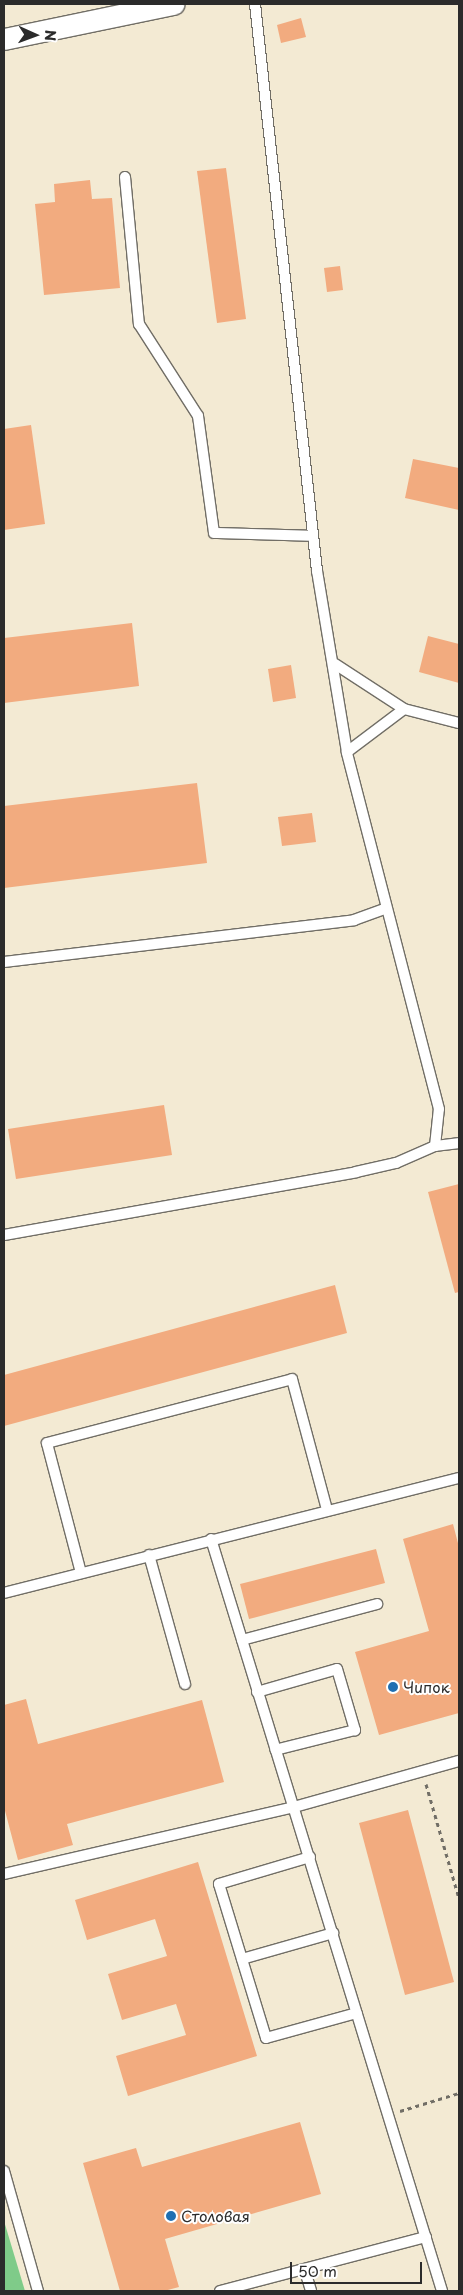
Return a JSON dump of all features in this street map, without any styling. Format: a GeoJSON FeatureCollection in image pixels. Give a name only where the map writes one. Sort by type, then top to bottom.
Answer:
{"type":"FeatureCollection","features":[{"type":"Feature","properties":{"kind":"street"},"geometry":{"type":"LineString","coordinates":[[4,39],[173,4]]}},
{"type":"Feature","properties":{"kind":"lane"},"geometry":{"type":"LineString","coordinates":[[255,4],[313,536],[335,664],[347,752],[385,910],[439,1109],[435,1146]]}},
{"type":"Feature","properties":{"kind":"lane"},"geometry":{"type":"LineString","coordinates":[[125,177],[139,324],[198,416],[214,533],[313,536]]}},
{"type":"Feature","properties":{"kind":"lane"},"geometry":{"type":"LineString","coordinates":[[335,664],[404,709],[459,722]]}},
{"type":"Feature","properties":{"kind":"lane"},"geometry":{"type":"LineString","coordinates":[[347,752],[404,709]]}},
{"type":"Feature","properties":{"kind":"lane"},"geometry":{"type":"LineString","coordinates":[[4,962],[354,920],[385,910]]}},
{"type":"Feature","properties":{"kind":"lane"},"geometry":{"type":"LineString","coordinates":[[4,1235],[356,1172],[396,1163],[435,1146],[459,1143]]}},
{"type":"Feature","properties":{"kind":"lane"},"geometry":{"type":"LineString","coordinates":[[82,1573],[47,1443],[292,1379],[327,1510]]}},
{"type":"Feature","properties":{"kind":"lane"},"geometry":{"type":"LineString","coordinates":[[4,1592],[459,1478]]}},
{"type":"Feature","properties":{"kind":"lane"},"geometry":{"type":"LineString","coordinates":[[210,1539],[390,2114],[442,2291]]}},
{"type":"Feature","properties":{"kind":"lane"},"geometry":{"type":"LineString","coordinates":[[149,1555],[185,1684]]}},
{"type":"Feature","properties":{"kind":"lane"},"geometry":{"type":"LineString","coordinates":[[242,1640],[377,1604]]}},
{"type":"Feature","properties":{"kind":"lane"},"geometry":{"type":"LineString","coordinates":[[257,1692],[337,1669],[355,1730],[275,1750]]}},
{"type":"Feature","properties":{"kind":"lane"},"geometry":{"type":"LineString","coordinates":[[4,1874],[294,1807],[459,1761]]}},
{"type":"Feature","properties":{"kind":"lane"},"geometry":{"type":"LineString","coordinates":[[310,1858],[219,1884],[266,2038],[357,2013]]}},
{"type":"Feature","properties":{"kind":"lane"},"geometry":{"type":"LineString","coordinates":[[242,1959],[333,1933]]}},
{"type":"Feature","properties":{"kind":"lane"},"geometry":{"type":"LineString","coordinates":[[4,2171],[38,2291]]}},
{"type":"Feature","properties":{"kind":"lane"},"geometry":{"type":"LineString","coordinates":[[220,2291],[305,2271],[426,2237]]}},
{"type":"Feature","properties":{"kind":"lane"},"geometry":{"type":"LineString","coordinates":[[305,2271],[312,2291]]}},
{"type":"Feature","properties":{"kind":"path"},"geometry":{"type":"LineString","coordinates":[[423,1772],[459,1898]]}},
{"type":"Feature","properties":{"kind":"path"},"geometry":{"type":"LineString","coordinates":[[390,2114],[459,2093]]}},
{"type":"Feature","properties":{"kind":"green space"},"geometry":{"type":"Polygon","coordinates":[[[4,2221],[25,2291],[4,2291],[4,2221]]]}},
{"type":"Feature","properties":{"kind":"building"},"geometry":{"type":"Polygon","coordinates":[[[301,18],[306,37],[281,43],[277,25],[301,18]]]}},
{"type":"Feature","properties":{"kind":"building"},"geometry":{"type":"Polygon","coordinates":[[[226,168],[246,319],[217,323],[197,171],[226,168]]]}},
{"type":"Feature","properties":{"kind":"building"},"geometry":{"type":"Polygon","coordinates":[[[90,180],[92,199],[112,198],[120,288],[44,295],[35,204],[55,202],[54,184],[90,180]]]}},
{"type":"Feature","properties":{"kind":"building"},"geometry":{"type":"Polygon","coordinates":[[[340,266],[343,290],[327,292],[324,268],[340,266]]]}},
{"type":"Feature","properties":{"kind":"building"},"geometry":{"type":"Polygon","coordinates":[[[31,425],[45,524],[4,530],[4,429],[31,425]]]}},
{"type":"Feature","properties":{"kind":"building"},"geometry":{"type":"Polygon","coordinates":[[[413,459],[459,468],[459,510],[405,498],[413,459]]]}},
{"type":"Feature","properties":{"kind":"building"},"geometry":{"type":"Polygon","coordinates":[[[132,623],[139,686],[4,703],[4,638],[132,623]]]}},
{"type":"Feature","properties":{"kind":"building"},"geometry":{"type":"Polygon","coordinates":[[[428,636],[459,644],[459,683],[419,672],[428,636]]]}},
{"type":"Feature","properties":{"kind":"building"},"geometry":{"type":"Polygon","coordinates":[[[291,665],[296,698],[273,702],[268,669],[291,665]]]}},
{"type":"Feature","properties":{"kind":"building"},"geometry":{"type":"Polygon","coordinates":[[[197,783],[207,863],[4,888],[4,806],[197,783]]]}},
{"type":"Feature","properties":{"kind":"building"},"geometry":{"type":"Polygon","coordinates":[[[312,813],[316,842],[282,846],[278,817],[312,813]]]}},
{"type":"Feature","properties":{"kind":"building"},"geometry":{"type":"Polygon","coordinates":[[[164,1105],[172,1155],[16,1179],[8,1129],[164,1105]]]}},
{"type":"Feature","properties":{"kind":"building"},"geometry":{"type":"Polygon","coordinates":[[[459,1184],[459,1292],[455,1293],[428,1192],[459,1184]]]}},
{"type":"Feature","properties":{"kind":"building"},"geometry":{"type":"Polygon","coordinates":[[[335,1285],[347,1333],[4,1426],[4,1375],[335,1285]]]}},
{"type":"Feature","properties":{"kind":"building"},"geometry":{"type":"Polygon","coordinates":[[[453,1524],[459,1547],[459,1713],[379,1735],[355,1652],[429,1631],[403,1539],[453,1524]]]}},
{"type":"Feature","properties":{"kind":"building"},"geometry":{"type":"Polygon","coordinates":[[[376,1549],[385,1583],[249,1619],[240,1584],[376,1549]]]}},
{"type":"Feature","properties":{"kind":"building"},"geometry":{"type":"Polygon","coordinates":[[[26,1699],[38,1744],[202,1700],[224,1782],[67,1824],[73,1845],[18,1860],[4,1807],[4,1705],[26,1699]]]}},
{"type":"Feature","properties":{"kind":"building"},"geometry":{"type":"Polygon","coordinates":[[[408,1810],[454,1982],[405,1995],[359,1823],[408,1810]]]}},
{"type":"Feature","properties":{"kind":"building"},"geometry":{"type":"Polygon","coordinates":[[[198,1862],[257,2056],[128,2096],[116,2056],[186,2035],[176,2004],[122,2020],[108,1974],[167,1956],[155,1919],[87,1940],[75,1900],[198,1862]]]}},
{"type":"Feature","properties":{"kind":"building","name":"Столовая"},"geometry":{"type":"Polygon","coordinates":[[[300,2122],[321,2194],[165,2239],[179,2287],[164,2291],[120,2291],[83,2163],[136,2148],[142,2167],[300,2122]]]}},
{"type":"Feature","properties":{"kind":"place","name":"Чипок"},"geometry":{"type":"Point","coordinates":[393,1687]}},
{"type":"Feature","properties":{"kind":"place","name":"Столовая"},"geometry":{"type":"Point","coordinates":[171,2216]}}]}
